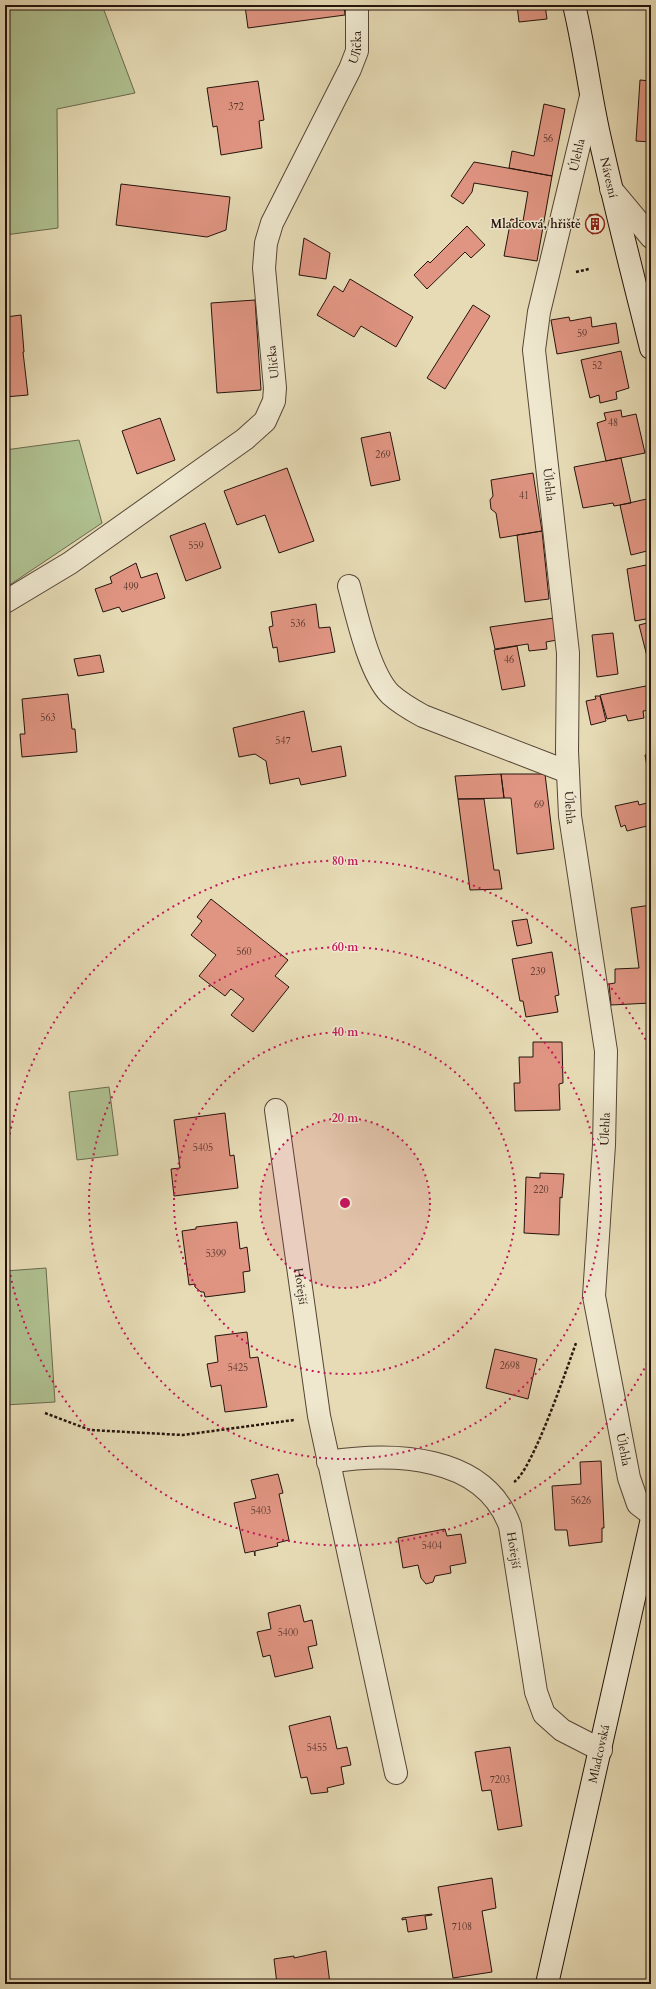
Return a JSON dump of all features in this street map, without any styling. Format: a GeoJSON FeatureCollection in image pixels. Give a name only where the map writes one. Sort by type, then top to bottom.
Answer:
{"type":"FeatureCollection","features":[{"type":"Feature","properties":{"kind":"street","name":"Ulička"},"geometry":{"type":"LineString","coordinates":[[5,602],[70,563],[224,454],[257,429],[271,412],[275,388],[264,268],[266,243],[272,223],[357,51],[357,5]]}},
{"type":"Feature","properties":{"kind":"street","name":"Návesní"},"geometry":{"type":"LineString","coordinates":[[574,5],[584,45],[591,96],[611,189],[651,348]]}},
{"type":"Feature","properties":{"kind":"street","name":"Úlehla"},"geometry":{"type":"LineString","coordinates":[[591,96],[539,312],[534,350],[568,653],[568,772],[570,816],[606,1051],[604,1145],[594,1296],[629,1478],[638,1504],[651,1514]]}},
{"type":"Feature","properties":{"kind":"street"},"geometry":{"type":"LineString","coordinates":[[611,189],[651,238]]}},
{"type":"Feature","properties":{"kind":"street"},"geometry":{"type":"LineString","coordinates":[[349,586],[361,631],[379,680],[390,694],[423,716],[568,772]]}},
{"type":"Feature","properties":{"kind":"street","name":"Hořejší"},"geometry":{"type":"LineString","coordinates":[[276,1110],[315,1394],[328,1462],[396,1774]]}},
{"type":"Feature","properties":{"kind":"street","name":"Hořejší"},"geometry":{"type":"LineString","coordinates":[[328,1462],[355,1458],[430,1462],[448,1467],[484,1485],[506,1513],[510,1526],[536,1692],[544,1714],[562,1730],[601,1750]]}},
{"type":"Feature","properties":{"kind":"street","name":"Mladcovská"},"geometry":{"type":"LineString","coordinates":[[547,1984],[651,1524]]}},
{"type":"Feature","properties":{"kind":"path"},"geometry":{"type":"LineString","coordinates":[[509,1481],[515,1482],[526,1466],[555,1400],[577,1341]]}},
{"type":"Feature","properties":{"kind":"path"},"geometry":{"type":"LineString","coordinates":[[45,1413],[90,1430],[183,1436],[302,1419]]}},
{"type":"Feature","properties":{"kind":"green space"},"geometry":{"type":"Polygon","coordinates":[[[5,5],[102,5],[135,93],[57,109],[58,228],[5,235],[5,5]]]}},
{"type":"Feature","properties":{"kind":"green space"},"geometry":{"type":"Polygon","coordinates":[[[79,440],[102,523],[5,588],[5,450],[79,440]]]}},
{"type":"Feature","properties":{"kind":"green space"},"geometry":{"type":"Polygon","coordinates":[[[109,1087],[118,1155],[77,1160],[69,1092],[109,1087]]]}},
{"type":"Feature","properties":{"kind":"green space"},"geometry":{"type":"Polygon","coordinates":[[[46,1268],[55,1402],[5,1405],[5,1271],[46,1268]]]}},
{"type":"Feature","properties":{"kind":"building"},"geometry":{"type":"Polygon","coordinates":[[[344,5],[345,15],[248,28],[245,6],[344,5]]]}},
{"type":"Feature","properties":{"kind":"building"},"geometry":{"type":"Polygon","coordinates":[[[517,5],[545,5],[547,19],[519,22],[517,5]]]}},
{"type":"Feature","properties":{"kind":"building"},"geometry":{"type":"Polygon","coordinates":[[[640,80],[651,81],[651,142],[636,141],[640,80]]]}},
{"type":"Feature","properties":{"kind":"building"},"geometry":{"type":"Polygon","coordinates":[[[258,81],[264,120],[259,121],[262,148],[221,155],[217,126],[213,127],[207,88],[258,81]]]}},
{"type":"Feature","properties":{"kind":"building"},"geometry":{"type":"Polygon","coordinates":[[[544,104],[565,109],[552,176],[509,168],[512,151],[534,156],[544,104]]]}},
{"type":"Feature","properties":{"kind":"building"},"geometry":{"type":"Polygon","coordinates":[[[474,162],[552,176],[537,261],[504,256],[511,219],[523,221],[528,192],[474,183],[472,192],[463,204],[451,196],[474,162]]]}},
{"type":"Feature","properties":{"kind":"building"},"geometry":{"type":"Polygon","coordinates":[[[121,184],[230,197],[226,230],[207,237],[116,225],[121,184]]]}},
{"type":"Feature","properties":{"kind":"building","name":"Mladcová, hřiště"},"geometry":{"type":"Polygon","coordinates":[[[598,214],[601,232],[592,234],[589,215],[598,214]]]}},
{"type":"Feature","properties":{"kind":"building"},"geometry":{"type":"Polygon","coordinates":[[[467,226],[485,245],[471,258],[465,252],[427,289],[414,275],[428,261],[430,263],[467,226]]]}},
{"type":"Feature","properties":{"kind":"building"},"geometry":{"type":"Polygon","coordinates":[[[304,238],[330,253],[326,279],[299,275],[304,238]]]}},
{"type":"Feature","properties":{"kind":"building"},"geometry":{"type":"Polygon","coordinates":[[[350,279],[413,317],[396,347],[361,326],[354,337],[317,315],[334,286],[343,292],[350,279]]]}},
{"type":"Feature","properties":{"kind":"building"},"geometry":{"type":"Polygon","coordinates":[[[255,300],[261,390],[217,393],[211,303],[255,300]]]}},
{"type":"Feature","properties":{"kind":"building"},"geometry":{"type":"Polygon","coordinates":[[[473,305],[490,316],[445,389],[427,378],[473,305]]]}},
{"type":"Feature","properties":{"kind":"building"},"geometry":{"type":"Polygon","coordinates":[[[21,315],[23,352],[28,395],[5,397],[6,317],[21,315]]]}},
{"type":"Feature","properties":{"kind":"building"},"geometry":{"type":"Polygon","coordinates":[[[569,317],[570,321],[591,317],[592,327],[616,323],[619,343],[557,354],[551,320],[569,317]]]}},
{"type":"Feature","properties":{"kind":"building"},"geometry":{"type":"Polygon","coordinates":[[[621,351],[629,388],[616,392],[617,399],[600,403],[599,395],[590,398],[581,360],[621,351]]]}},
{"type":"Feature","properties":{"kind":"building"},"geometry":{"type":"Polygon","coordinates":[[[621,410],[622,417],[636,414],[645,453],[606,461],[597,423],[606,420],[604,413],[621,410]]]}},
{"type":"Feature","properties":{"kind":"building"},"geometry":{"type":"Polygon","coordinates":[[[160,418],[175,460],[137,474],[122,431],[160,418]]]}},
{"type":"Feature","properties":{"kind":"building"},"geometry":{"type":"Polygon","coordinates":[[[390,432],[400,480],[371,486],[361,438],[390,432]]]}},
{"type":"Feature","properties":{"kind":"building"},"geometry":{"type":"Polygon","coordinates":[[[621,458],[631,503],[614,506],[613,503],[583,508],[574,467],[621,458]]]}},
{"type":"Feature","properties":{"kind":"building"},"geometry":{"type":"Polygon","coordinates":[[[287,468],[314,541],[279,553],[265,515],[237,525],[224,491],[287,468]]]}},
{"type":"Feature","properties":{"kind":"building"},"geometry":{"type":"Polygon","coordinates":[[[533,473],[542,531],[500,538],[496,513],[491,509],[490,500],[493,496],[491,480],[533,473]]]}},
{"type":"Feature","properties":{"kind":"building"},"geometry":{"type":"Polygon","coordinates":[[[651,498],[651,550],[631,555],[620,505],[651,498]]]}},
{"type":"Feature","properties":{"kind":"building"},"geometry":{"type":"Polygon","coordinates":[[[205,523],[221,568],[186,581],[170,536],[205,523]]]}},
{"type":"Feature","properties":{"kind":"building"},"geometry":{"type":"Polygon","coordinates":[[[542,531],[549,599],[525,602],[517,535],[542,531]]]}},
{"type":"Feature","properties":{"kind":"building"},"geometry":{"type":"Polygon","coordinates":[[[136,563],[141,578],[157,573],[165,598],[122,612],[119,607],[103,612],[95,589],[112,583],[110,577],[136,563]]]}},
{"type":"Feature","properties":{"kind":"building"},"geometry":{"type":"Polygon","coordinates":[[[651,564],[651,618],[635,621],[627,569],[651,564]]]}},
{"type":"Feature","properties":{"kind":"building"},"geometry":{"type":"Polygon","coordinates":[[[316,604],[319,628],[330,627],[335,652],[279,662],[277,647],[273,648],[269,627],[273,626],[271,612],[316,604]]]}},
{"type":"Feature","properties":{"kind":"building"},"geometry":{"type":"Polygon","coordinates":[[[554,618],[557,640],[546,642],[547,649],[529,651],[528,644],[495,649],[490,627],[554,618]]]}},
{"type":"Feature","properties":{"kind":"building"},"geometry":{"type":"Polygon","coordinates":[[[651,622],[651,672],[639,625],[651,622]]]}},
{"type":"Feature","properties":{"kind":"building"},"geometry":{"type":"Polygon","coordinates":[[[613,633],[618,674],[597,677],[592,635],[613,633]]]}},
{"type":"Feature","properties":{"kind":"building"},"geometry":{"type":"Polygon","coordinates":[[[517,646],[525,686],[502,690],[494,650],[517,646]]]}},
{"type":"Feature","properties":{"kind":"building"},"geometry":{"type":"Polygon","coordinates":[[[100,655],[104,672],[78,676],[74,659],[100,655]]]}},
{"type":"Feature","properties":{"kind":"building"},"geometry":{"type":"Polygon","coordinates":[[[651,685],[651,710],[643,711],[644,718],[628,721],[626,715],[607,719],[600,695],[651,685]]]}},
{"type":"Feature","properties":{"kind":"building"},"geometry":{"type":"Polygon","coordinates":[[[68,694],[72,729],[75,729],[77,752],[22,757],[20,734],[25,734],[22,699],[68,694]]]}},
{"type":"Feature","properties":{"kind":"building"},"geometry":{"type":"Polygon","coordinates":[[[595,696],[600,696],[606,721],[591,725],[586,701],[596,699],[595,696]]]}},
{"type":"Feature","properties":{"kind":"building"},"geometry":{"type":"Polygon","coordinates":[[[304,711],[312,752],[341,746],[346,776],[301,785],[299,778],[270,784],[266,761],[255,754],[239,757],[233,728],[304,711]]]}},
{"type":"Feature","properties":{"kind":"building"},"geometry":{"type":"Polygon","coordinates":[[[651,754],[651,778],[649,778],[645,755],[651,754]]]}},
{"type":"Feature","properties":{"kind":"building"},"geometry":{"type":"Polygon","coordinates":[[[501,774],[545,774],[554,849],[517,854],[511,798],[504,798],[501,774]]]}},
{"type":"Feature","properties":{"kind":"building"},"geometry":{"type":"Polygon","coordinates":[[[501,774],[504,798],[458,799],[455,776],[501,774]]]}},
{"type":"Feature","properties":{"kind":"building"},"geometry":{"type":"Polygon","coordinates":[[[458,799],[484,799],[494,870],[499,870],[502,889],[470,890],[458,799]]]}},
{"type":"Feature","properties":{"kind":"building"},"geometry":{"type":"Polygon","coordinates":[[[638,801],[639,805],[651,802],[651,825],[627,831],[625,825],[621,827],[615,806],[638,801]]]}},
{"type":"Feature","properties":{"kind":"building"},"geometry":{"type":"Polygon","coordinates":[[[211,899],[288,960],[275,976],[289,987],[253,1032],[231,1015],[244,999],[231,989],[225,996],[199,976],[216,955],[191,935],[202,921],[197,917],[211,899]]]}},
{"type":"Feature","properties":{"kind":"building"},"geometry":{"type":"Polygon","coordinates":[[[651,905],[651,1003],[611,1005],[609,984],[615,983],[615,969],[639,968],[631,908],[651,905]]]}},
{"type":"Feature","properties":{"kind":"building"},"geometry":{"type":"Polygon","coordinates":[[[527,919],[532,943],[517,946],[512,921],[527,919]]]}},
{"type":"Feature","properties":{"kind":"building"},"geometry":{"type":"Polygon","coordinates":[[[552,952],[559,995],[555,996],[558,1012],[526,1017],[523,1001],[520,1001],[512,959],[552,952]]]}},
{"type":"Feature","properties":{"kind":"building"},"geometry":{"type":"Polygon","coordinates":[[[533,1042],[562,1042],[563,1083],[559,1084],[560,1110],[515,1111],[514,1083],[520,1083],[519,1057],[533,1057],[533,1042]]]}},
{"type":"Feature","properties":{"kind":"building"},"geometry":{"type":"Polygon","coordinates":[[[225,1113],[230,1156],[234,1155],[238,1188],[174,1196],[171,1169],[180,1168],[174,1120],[225,1113]]]}},
{"type":"Feature","properties":{"kind":"building"},"geometry":{"type":"Polygon","coordinates":[[[540,1173],[564,1174],[562,1198],[560,1197],[559,1235],[524,1233],[526,1177],[540,1178],[540,1173]]]}},
{"type":"Feature","properties":{"kind":"building"},"geometry":{"type":"Polygon","coordinates":[[[237,1222],[240,1249],[247,1247],[250,1271],[243,1272],[245,1292],[205,1297],[204,1292],[201,1292],[195,1287],[195,1284],[189,1285],[182,1231],[196,1229],[196,1227],[237,1222]]]}},
{"type":"Feature","properties":{"kind":"building"},"geometry":{"type":"Polygon","coordinates":[[[247,1332],[250,1358],[258,1357],[267,1407],[225,1412],[221,1385],[211,1387],[207,1364],[218,1362],[215,1336],[247,1332]]]}},
{"type":"Feature","properties":{"kind":"building"},"geometry":{"type":"Polygon","coordinates":[[[495,1349],[537,1359],[528,1399],[486,1388],[495,1349]]]}},
{"type":"Feature","properties":{"kind":"building"},"geometry":{"type":"Polygon","coordinates":[[[601,1461],[604,1528],[602,1528],[602,1542],[569,1546],[567,1530],[555,1530],[552,1486],[581,1484],[580,1462],[601,1461]]]}},
{"type":"Feature","properties":{"kind":"building"},"geometry":{"type":"Polygon","coordinates":[[[278,1474],[283,1493],[279,1494],[289,1540],[277,1543],[278,1546],[255,1551],[255,1556],[254,1551],[245,1553],[234,1503],[256,1498],[251,1480],[278,1474]]]}},
{"type":"Feature","properties":{"kind":"building"},"geometry":{"type":"Polygon","coordinates":[[[445,1529],[447,1536],[461,1534],[466,1563],[450,1566],[451,1573],[435,1576],[433,1582],[426,1584],[421,1578],[418,1565],[403,1568],[398,1538],[445,1529]]]}},
{"type":"Feature","properties":{"kind":"building"},"geometry":{"type":"Polygon","coordinates":[[[300,1605],[304,1622],[312,1620],[317,1645],[308,1647],[313,1668],[275,1677],[270,1655],[263,1657],[257,1632],[271,1629],[268,1613],[300,1605]]]}},
{"type":"Feature","properties":{"kind":"building"},"geometry":{"type":"Polygon","coordinates":[[[330,1716],[337,1749],[347,1747],[351,1765],[341,1767],[344,1784],[327,1788],[328,1792],[311,1794],[307,1777],[301,1778],[289,1726],[330,1716]]]}},
{"type":"Feature","properties":{"kind":"building"},"geometry":{"type":"Polygon","coordinates":[[[510,1747],[522,1826],[498,1830],[491,1790],[482,1791],[475,1752],[510,1747]]]}},
{"type":"Feature","properties":{"kind":"building"},"geometry":{"type":"Polygon","coordinates":[[[492,1878],[496,1908],[482,1911],[492,1972],[453,1978],[438,1887],[492,1878]]]}},
{"type":"Feature","properties":{"kind":"building"},"geometry":{"type":"Polygon","coordinates":[[[432,1914],[425,1916],[427,1929],[408,1932],[406,1919],[402,1920],[402,1918],[432,1914]]]}},
{"type":"Feature","properties":{"kind":"building"},"geometry":{"type":"Polygon","coordinates":[[[326,1951],[330,1984],[277,1984],[274,1959],[294,1956],[294,1958],[326,1951]]]}},
{"type":"Feature","properties":{"kind":"place","name":"Mladcová, hřiště"},"geometry":{"type":"Point","coordinates":[595,224]}}]}
